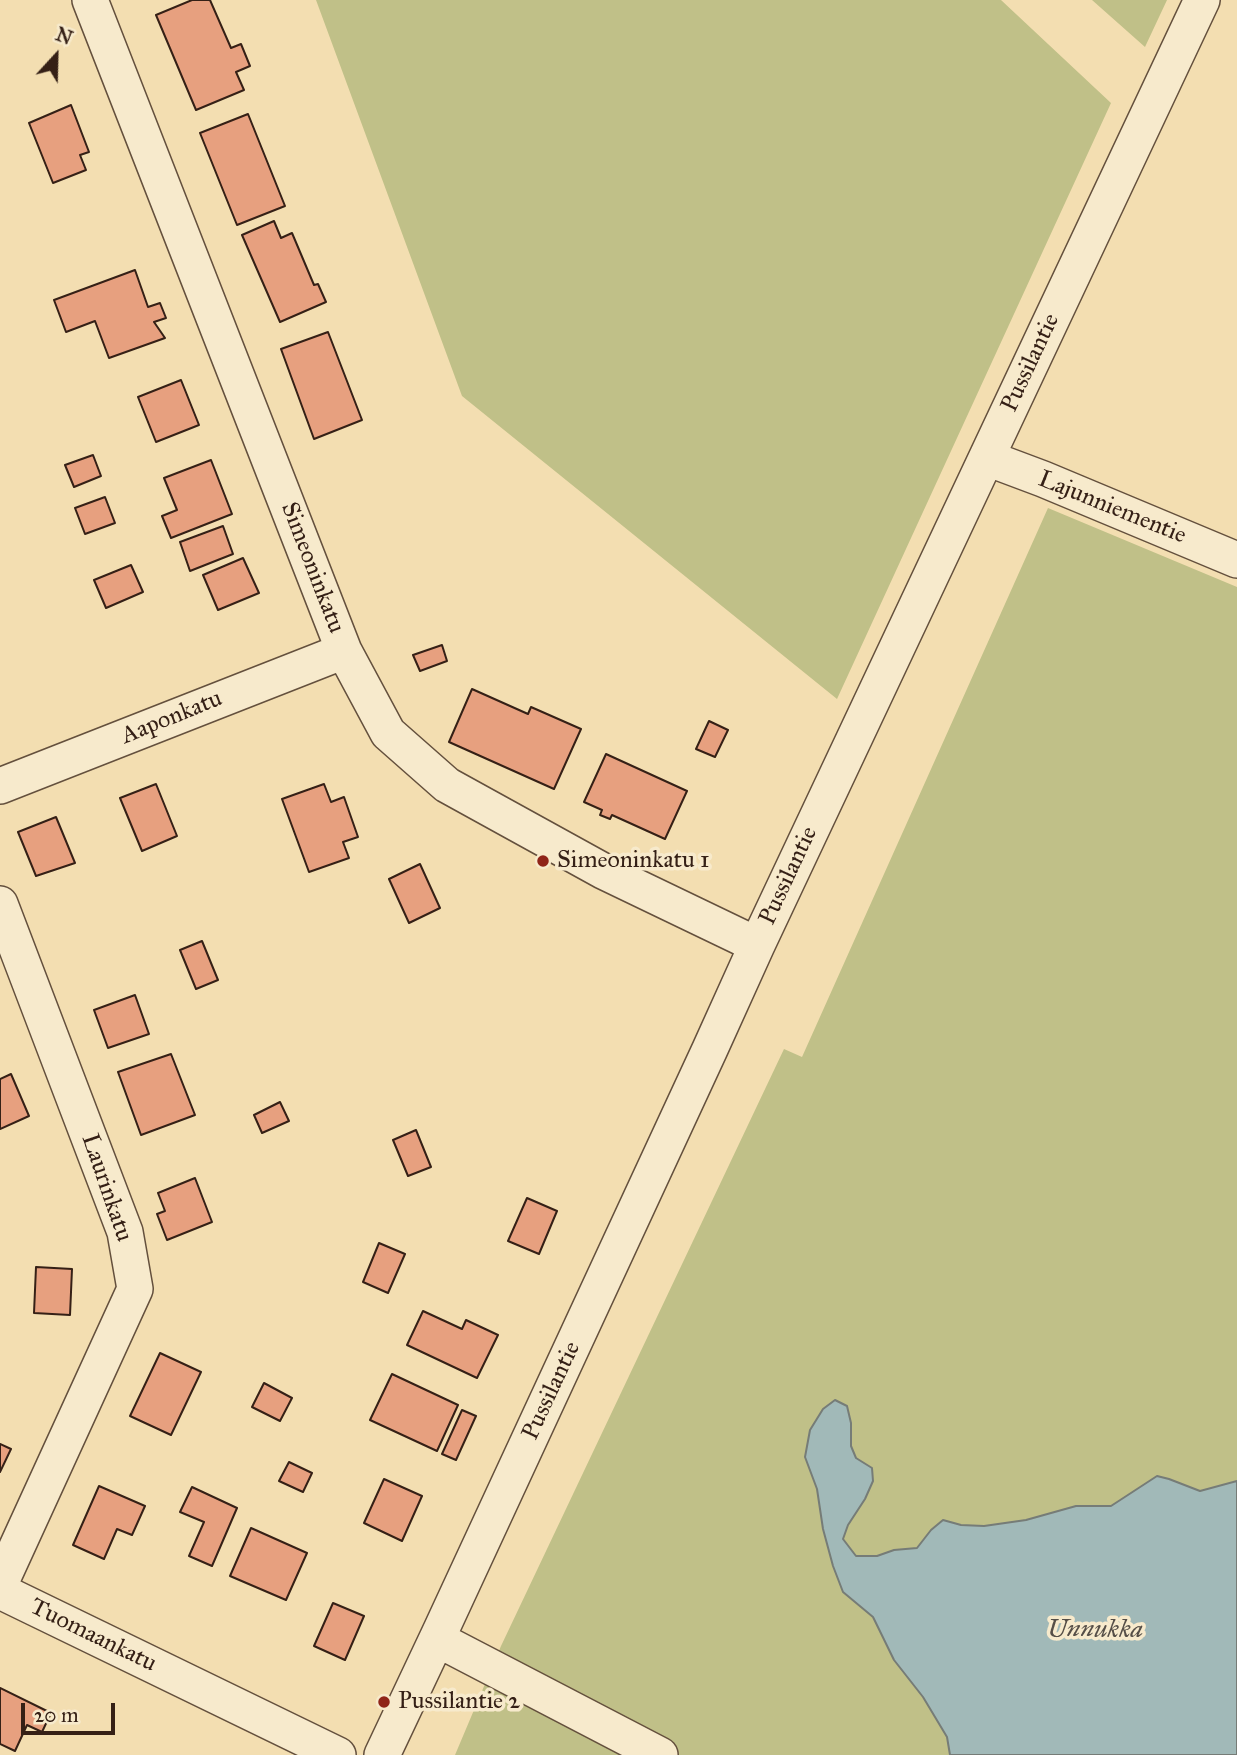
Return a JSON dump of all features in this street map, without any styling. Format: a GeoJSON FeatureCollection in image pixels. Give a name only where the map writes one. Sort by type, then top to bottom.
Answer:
{"type":"FeatureCollection","features":[{"type":"Feature","properties":{"kind":"street","name":"Simeoninkatu"},"geometry":{"type":"LineString","coordinates":[[90,0],[344,651],[388,733],[447,785],[603,871],[757,945]]}},
{"type":"Feature","properties":{"kind":"street","name":"Pussilantie"},"geometry":{"type":"LineString","coordinates":[[382,1755],[757,945],[1202,0]]}},
{"type":"Feature","properties":{"kind":"street","name":"Lajunniementie"},"geometry":{"type":"LineString","coordinates":[[987,458],[1237,560]]}},
{"type":"Feature","properties":{"kind":"street","name":"Aaponkatu"},"geometry":{"type":"LineString","coordinates":[[0,786],[344,651]]}},
{"type":"Feature","properties":{"kind":"street","name":"Laurinkatu"},"geometry":{"type":"LineString","coordinates":[[0,904],[125,1232],[135,1289],[0,1584]]}},
{"type":"Feature","properties":{"kind":"street","name":"Tuomaankatu"},"geometry":{"type":"LineString","coordinates":[[0,1591],[338,1755]]}},
{"type":"Feature","properties":{"kind":"street"},"geometry":{"type":"LineString","coordinates":[[438,1639],[654,1753]]}},
{"type":"Feature","properties":{"kind":"green space"},"geometry":{"type":"Polygon","coordinates":[[[316,0],[1001,0],[1111,103],[837,699],[462,396],[316,0]]]}},
{"type":"Feature","properties":{"kind":"green space"},"geometry":{"type":"Polygon","coordinates":[[[1092,0],[1167,0],[1145,47],[1092,0]]]}},
{"type":"Feature","properties":{"kind":"green space"},"geometry":{"type":"Polygon","coordinates":[[[1048,508],[1237,587],[1237,1481],[1200,1491],[1157,1476],[1111,1506],[1076,1506],[1026,1520],[984,1526],[961,1525],[943,1520],[917,1548],[894,1550],[877,1556],[856,1556],[843,1540],[848,1525],[873,1481],[871,1468],[856,1458],[851,1446],[851,1423],[805,1457],[817,1489],[823,1529],[833,1566],[843,1592],[873,1617],[894,1660],[923,1697],[947,1737],[950,1755],[455,1755],[501,1646],[784,1049],[802,1057],[1048,508]]]}},
{"type":"Feature","properties":{"kind":"water","name":"Unnukka"},"geometry":{"type":"Polygon","coordinates":[[[835,1400],[847,1406],[851,1423],[851,1446],[856,1458],[872,1468],[873,1481],[843,1539],[856,1556],[877,1556],[894,1550],[917,1548],[943,1520],[961,1525],[984,1526],[1026,1520],[1076,1506],[1111,1506],[1157,1476],[1200,1491],[1237,1481],[1237,1755],[950,1755],[947,1737],[923,1697],[894,1660],[873,1617],[843,1592],[833,1566],[823,1529],[817,1489],[805,1457],[810,1430],[823,1409],[835,1400]]]}},
{"type":"Feature","properties":{"kind":"building"},"geometry":{"type":"Polygon","coordinates":[[[192,0],[210,0],[231,48],[241,44],[250,66],[236,72],[244,90],[196,110],[156,15],[192,0]]]}},
{"type":"Feature","properties":{"kind":"building"},"geometry":{"type":"Polygon","coordinates":[[[71,105],[89,152],[80,155],[86,170],[53,183],[29,123],[71,105]]]}},
{"type":"Feature","properties":{"kind":"building"},"geometry":{"type":"Polygon","coordinates":[[[248,114],[285,206],[237,225],[200,133],[248,114]]]}},
{"type":"Feature","properties":{"kind":"building"},"geometry":{"type":"Polygon","coordinates":[[[274,221],[281,238],[292,233],[314,285],[318,284],[326,302],[280,322],[242,235],[274,221]]]}},
{"type":"Feature","properties":{"kind":"building"},"geometry":{"type":"Polygon","coordinates":[[[135,270],[148,307],[160,303],[166,318],[154,322],[165,338],[109,358],[95,321],[66,332],[54,300],[135,270]]]}},
{"type":"Feature","properties":{"kind":"building"},"geometry":{"type":"Polygon","coordinates":[[[328,332],[362,420],[314,439],[281,349],[328,332]]]}},
{"type":"Feature","properties":{"kind":"building"},"geometry":{"type":"Polygon","coordinates":[[[181,380],[199,425],[156,442],[138,397],[181,380]]]}},
{"type":"Feature","properties":{"kind":"building"},"geometry":{"type":"Polygon","coordinates":[[[93,455],[101,476],[74,487],[65,465],[93,455]]]}},
{"type":"Feature","properties":{"kind":"building"},"geometry":{"type":"Polygon","coordinates":[[[211,460],[232,514],[171,538],[162,516],[177,510],[164,478],[211,460]]]}},
{"type":"Feature","properties":{"kind":"building"},"geometry":{"type":"Polygon","coordinates":[[[105,497],[115,523],[85,534],[75,508],[105,497]]]}},
{"type":"Feature","properties":{"kind":"building"},"geometry":{"type":"Polygon","coordinates":[[[223,526],[233,554],[190,571],[180,542],[223,526]]]}},
{"type":"Feature","properties":{"kind":"building"},"geometry":{"type":"Polygon","coordinates":[[[243,558],[259,593],[218,610],[203,575],[243,558]]]}},
{"type":"Feature","properties":{"kind":"building"},"geometry":{"type":"Polygon","coordinates":[[[131,565],[143,592],[106,608],[94,580],[131,565]]]}},
{"type":"Feature","properties":{"kind":"building"},"geometry":{"type":"Polygon","coordinates":[[[442,645],[447,661],[420,671],[413,655],[442,645]]]}},
{"type":"Feature","properties":{"kind":"building"},"geometry":{"type":"Polygon","coordinates":[[[472,689],[528,714],[531,707],[581,729],[554,789],[449,742],[472,689]]]}},
{"type":"Feature","properties":{"kind":"building"},"geometry":{"type":"Polygon","coordinates":[[[709,721],[728,730],[715,757],[696,749],[709,721]]]}},
{"type":"Feature","properties":{"kind":"building"},"geometry":{"type":"Polygon","coordinates":[[[606,754],[687,791],[665,839],[612,815],[610,819],[600,815],[602,810],[584,802],[606,754]]]}},
{"type":"Feature","properties":{"kind":"building"},"geometry":{"type":"Polygon","coordinates":[[[156,784],[177,836],[142,851],[120,798],[156,784]]]}},
{"type":"Feature","properties":{"kind":"building"},"geometry":{"type":"Polygon","coordinates":[[[324,784],[331,802],[344,797],[358,837],[343,842],[349,858],[309,872],[282,799],[324,784]]]}},
{"type":"Feature","properties":{"kind":"building"},"geometry":{"type":"Polygon","coordinates":[[[56,817],[75,863],[36,876],[18,832],[56,817]]]}},
{"type":"Feature","properties":{"kind":"building"},"geometry":{"type":"Polygon","coordinates":[[[420,864],[440,908],[409,923],[389,879],[420,864]]]}},
{"type":"Feature","properties":{"kind":"building"},"geometry":{"type":"Polygon","coordinates":[[[202,941],[218,980],[196,989],[180,950],[202,941]]]}},
{"type":"Feature","properties":{"kind":"building"},"geometry":{"type":"Polygon","coordinates":[[[135,995],[149,1034],[108,1048],[94,1010],[135,995]]]}},
{"type":"Feature","properties":{"kind":"building"},"geometry":{"type":"Polygon","coordinates":[[[171,1054],[195,1115],[141,1135],[118,1072],[171,1054]]]}},
{"type":"Feature","properties":{"kind":"building"},"geometry":{"type":"Polygon","coordinates":[[[11,1074],[29,1116],[0,1129],[0,1079],[11,1074]]]}},
{"type":"Feature","properties":{"kind":"building"},"geometry":{"type":"Polygon","coordinates":[[[280,1102],[289,1121],[262,1133],[254,1115],[280,1102]]]}},
{"type":"Feature","properties":{"kind":"building"},"geometry":{"type":"Polygon","coordinates":[[[416,1130],[431,1167],[408,1176],[393,1140],[416,1130]]]}},
{"type":"Feature","properties":{"kind":"building"},"geometry":{"type":"Polygon","coordinates":[[[195,1178],[212,1222],[167,1240],[157,1214],[165,1211],[158,1193],[195,1178]]]}},
{"type":"Feature","properties":{"kind":"building"},"geometry":{"type":"Polygon","coordinates":[[[527,1198],[557,1211],[539,1254],[508,1241],[527,1198]]]}},
{"type":"Feature","properties":{"kind":"building"},"geometry":{"type":"Polygon","coordinates":[[[379,1243],[405,1254],[388,1293],[363,1282],[379,1243]]]}},
{"type":"Feature","properties":{"kind":"building"},"geometry":{"type":"Polygon","coordinates":[[[36,1267],[72,1269],[70,1315],[34,1313],[36,1267]]]}},
{"type":"Feature","properties":{"kind":"building"},"geometry":{"type":"Polygon","coordinates":[[[423,1311],[462,1329],[466,1320],[498,1335],[477,1378],[407,1345],[423,1311]]]}},
{"type":"Feature","properties":{"kind":"building"},"geometry":{"type":"Polygon","coordinates":[[[160,1353],[201,1372],[171,1435],[130,1416],[160,1353]]]}},
{"type":"Feature","properties":{"kind":"building"},"geometry":{"type":"Polygon","coordinates":[[[392,1374],[458,1405],[437,1451],[370,1420],[392,1374]]]}},
{"type":"Feature","properties":{"kind":"building"},"geometry":{"type":"Polygon","coordinates":[[[264,1383],[292,1398],[280,1421],[252,1407],[264,1383]]]}},
{"type":"Feature","properties":{"kind":"building"},"geometry":{"type":"Polygon","coordinates":[[[462,1410],[476,1416],[456,1460],[442,1454],[462,1410]]]}},
{"type":"Feature","properties":{"kind":"building"},"geometry":{"type":"Polygon","coordinates":[[[0,1444],[11,1449],[0,1472],[0,1444]]]}},
{"type":"Feature","properties":{"kind":"building"},"geometry":{"type":"Polygon","coordinates":[[[289,1462],[312,1473],[303,1492],[279,1481],[289,1462]]]}},
{"type":"Feature","properties":{"kind":"building"},"geometry":{"type":"Polygon","coordinates":[[[384,1479],[422,1496],[402,1541],[364,1523],[384,1479]]]}},
{"type":"Feature","properties":{"kind":"building"},"geometry":{"type":"Polygon","coordinates":[[[99,1486],[145,1506],[132,1535],[117,1529],[104,1559],[73,1545],[99,1486]]]}},
{"type":"Feature","properties":{"kind":"building"},"geometry":{"type":"Polygon","coordinates":[[[192,1487],[237,1508],[212,1566],[189,1556],[204,1522],[180,1512],[192,1487]]]}},
{"type":"Feature","properties":{"kind":"building"},"geometry":{"type":"Polygon","coordinates":[[[251,1528],[307,1553],[286,1600],[230,1576],[251,1528]]]}},
{"type":"Feature","properties":{"kind":"building"},"geometry":{"type":"Polygon","coordinates":[[[333,1603],[364,1616],[345,1660],[314,1646],[333,1603]]]}},
{"type":"Feature","properties":{"kind":"building"},"geometry":{"type":"Polygon","coordinates":[[[0,1688],[51,1713],[42,1732],[27,1725],[15,1751],[0,1744],[0,1688]]]}},
{"type":"Feature","properties":{"kind":"place","name":"Simeoninkatu 1"},"geometry":{"type":"Point","coordinates":[543,861]}},
{"type":"Feature","properties":{"kind":"place","name":"Pussilantie 2"},"geometry":{"type":"Point","coordinates":[384,1702]}}]}
